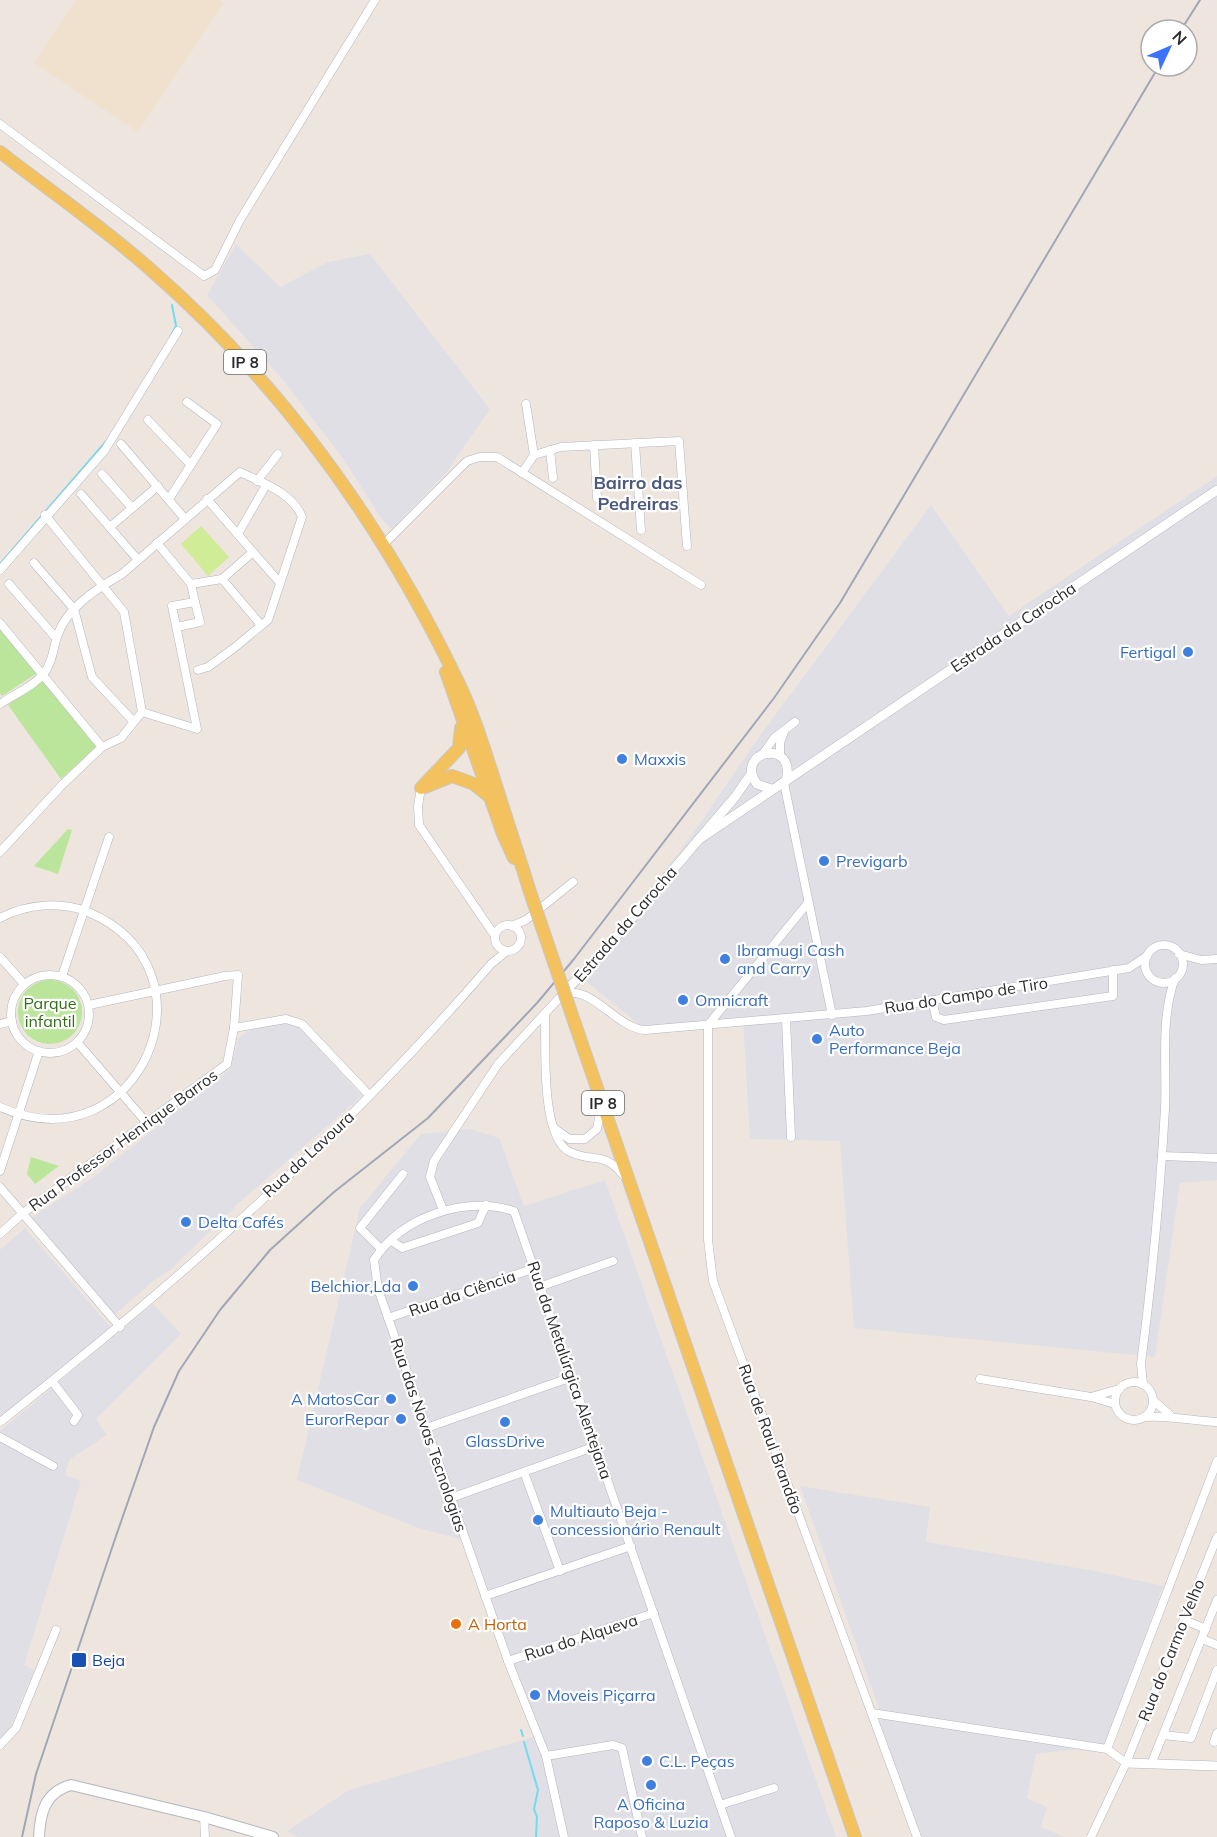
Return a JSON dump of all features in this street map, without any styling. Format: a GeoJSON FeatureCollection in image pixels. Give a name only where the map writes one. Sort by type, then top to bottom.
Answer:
{"type":"FeatureCollection","features":[{"type":"Feature","properties":{"kind":"main road","name":"IP 8"},"geometry":{"type":"LineString","coordinates":[[0,152],[151,269],[220,335],[278,397],[334,468],[384,544],[460,686],[481,757],[530,892],[855,1837]]}},
{"type":"Feature","properties":{"kind":"main road","name":"IP 8"},"geometry":{"type":"LineString","coordinates":[[430,627],[459,710],[481,757]]}},
{"type":"Feature","properties":{"kind":"main road"},"geometry":{"type":"LineString","coordinates":[[421,789],[459,748],[461,742],[459,710]]}},
{"type":"Feature","properties":{"kind":"main road"},"geometry":{"type":"LineString","coordinates":[[447,763],[481,757]]}},
{"type":"Feature","properties":{"kind":"main road"},"geometry":{"type":"LineString","coordinates":[[421,789],[474,770],[481,757]]}},
{"type":"Feature","properties":{"kind":"main road"},"geometry":{"type":"LineString","coordinates":[[452,777],[493,791]]}},
{"type":"Feature","properties":{"kind":"main road"},"geometry":{"type":"LineString","coordinates":[[39,1837],[45,1803],[57,1791],[71,1785],[204,1817],[273,1837]]}},
{"type":"Feature","properties":{"kind":"street"},"geometry":{"type":"LineString","coordinates":[[0,124],[204,276],[215,270],[240,220],[375,0]]}},
{"type":"Feature","properties":{"kind":"street"},"geometry":{"type":"LineString","coordinates":[[0,570],[116,434],[178,331]]}},
{"type":"Feature","properties":{"kind":"street"},"geometry":{"type":"LineString","coordinates":[[169,499],[217,424],[187,402]]}},
{"type":"Feature","properties":{"kind":"street"},"geometry":{"type":"LineString","coordinates":[[526,404],[534,455]]}},
{"type":"Feature","properties":{"kind":"street"},"geometry":{"type":"LineString","coordinates":[[148,420],[190,464]]}},
{"type":"Feature","properties":{"kind":"street"},"geometry":{"type":"LineString","coordinates":[[522,473],[534,455],[550,450],[594,445],[680,441],[687,546]]}},
{"type":"Feature","properties":{"kind":"street"},"geometry":{"type":"LineString","coordinates":[[635,443],[641,530]]}},
{"type":"Feature","properties":{"kind":"street"},"geometry":{"type":"LineString","coordinates":[[121,444],[185,519]]}},
{"type":"Feature","properties":{"kind":"street"},"geometry":{"type":"LineString","coordinates":[[594,445],[597,498]]}},
{"type":"Feature","properties":{"kind":"street"},"geometry":{"type":"LineString","coordinates":[[550,450],[553,478]]}},
{"type":"Feature","properties":{"kind":"street"},"geometry":{"type":"LineString","coordinates":[[257,481],[278,454]]}},
{"type":"Feature","properties":{"kind":"street"},"geometry":{"type":"LineString","coordinates":[[384,544],[466,461],[480,456],[497,457],[701,585]]}},
{"type":"Feature","properties":{"kind":"street"},"geometry":{"type":"LineString","coordinates":[[0,704],[44,674],[52,658],[56,638],[64,619],[74,609],[103,585],[122,574],[240,472],[288,497],[298,506],[302,517],[268,620],[208,667],[198,670],[189,683]]}},
{"type":"Feature","properties":{"kind":"street"},"geometry":{"type":"LineString","coordinates":[[102,474],[132,508]]}},
{"type":"Feature","properties":{"kind":"street"},"geometry":{"type":"LineString","coordinates":[[237,534],[266,485]]}},
{"type":"Feature","properties":{"kind":"street"},"geometry":{"type":"LineString","coordinates":[[110,527],[158,486]]}},
{"type":"Feature","properties":{"kind":"street","name":"Estrada da Carocha"},"geometry":{"type":"LineString","coordinates":[[785,782],[1217,490]]}},
{"type":"Feature","properties":{"kind":"street"},"geometry":{"type":"LineString","coordinates":[[81,494],[138,560]]}},
{"type":"Feature","properties":{"kind":"street"},"geometry":{"type":"LineString","coordinates":[[207,499],[280,583]]}},
{"type":"Feature","properties":{"kind":"street"},"geometry":{"type":"LineString","coordinates":[[45,515],[124,612],[142,712]]}},
{"type":"Feature","properties":{"kind":"street"},"geometry":{"type":"LineString","coordinates":[[157,543],[191,584],[200,622],[177,627]]}},
{"type":"Feature","properties":{"kind":"street"},"geometry":{"type":"LineString","coordinates":[[191,584],[222,579],[253,552]]}},
{"type":"Feature","properties":{"kind":"street"},"geometry":{"type":"LineString","coordinates":[[34,563],[74,609],[92,677],[133,721]]}},
{"type":"Feature","properties":{"kind":"street"},"geometry":{"type":"LineString","coordinates":[[222,579],[261,625]]}},
{"type":"Feature","properties":{"kind":"street"},"geometry":{"type":"LineString","coordinates":[[9,584],[56,638]]}},
{"type":"Feature","properties":{"kind":"street"},"geometry":{"type":"LineString","coordinates":[[142,712],[197,729],[172,606],[195,602]]}},
{"type":"Feature","properties":{"kind":"street"},"geometry":{"type":"LineString","coordinates":[[0,623],[102,747]]}},
{"type":"Feature","properties":{"kind":"street"},"geometry":{"type":"LineString","coordinates":[[185,664],[198,670]]}},
{"type":"Feature","properties":{"kind":"street"},"geometry":{"type":"LineString","coordinates":[[0,852],[62,785],[102,747],[121,738],[142,712]]}},
{"type":"Feature","properties":{"kind":"street"},"geometry":{"type":"LineString","coordinates":[[788,801],[751,774],[754,762],[763,754],[772,740],[795,722]]}},
{"type":"Feature","properties":{"kind":"street"},"geometry":{"type":"LineString","coordinates":[[784,731],[780,743],[782,758],[788,771],[785,782],[788,801],[807,904],[832,1015]]}},
{"type":"Feature","properties":{"kind":"street"},"geometry":{"type":"LineString","coordinates":[[763,754],[797,764],[809,764]]}},
{"type":"Feature","properties":{"kind":"street","name":"Estrada da Carocha"},"geometry":{"type":"LineString","coordinates":[[562,995],[735,797],[751,774]]}},
{"type":"Feature","properties":{"kind":"street"},"geometry":{"type":"LineString","coordinates":[[742,809],[735,797],[769,789],[785,782]]}},
{"type":"Feature","properties":{"kind":"street"},"geometry":{"type":"LineString","coordinates":[[421,789],[418,806],[419,825],[495,936],[497,946],[491,964]]}},
{"type":"Feature","properties":{"kind":"street"},"geometry":{"type":"LineString","coordinates":[[698,840],[769,789]]}},
{"type":"Feature","properties":{"kind":"street"},"geometry":{"type":"LineString","coordinates":[[62,976],[109,837]]}},
{"type":"Feature","properties":{"kind":"street"},"geometry":{"type":"LineString","coordinates":[[484,917],[502,927],[512,927],[525,920],[573,882]]}},
{"type":"Feature","properties":{"kind":"street"},"geometry":{"type":"LineString","coordinates":[[708,1025],[807,904]]}},
{"type":"Feature","properties":{"kind":"street"},"geometry":{"type":"LineString","coordinates":[[0,918],[27,908],[46,905],[83,910],[100,918],[130,941],[141,956],[155,991],[158,1010],[152,1047],[144,1064],[121,1093],[98,1109],[72,1118],[45,1119],[17,1114],[0,1107]]}},
{"type":"Feature","properties":{"kind":"street"},"geometry":{"type":"LineString","coordinates":[[497,946],[507,951],[519,945],[525,920]]}},
{"type":"Feature","properties":{"kind":"street"},"geometry":{"type":"LineString","coordinates":[[495,936],[502,927]]}},
{"type":"Feature","properties":{"kind":"street"},"geometry":{"type":"LineString","coordinates":[[512,927],[520,934]]}},
{"type":"Feature","properties":{"kind":"street"},"geometry":{"type":"LineString","coordinates":[[1130,968],[1156,947],[1162,945],[1173,948],[1179,954],[1182,963],[1167,1001],[1157,1241],[1142,1364],[1143,1384]]}},
{"type":"Feature","properties":{"kind":"street","name":"Rua da Lavoura"},"geometry":{"type":"LineString","coordinates":[[0,1422],[120,1327],[322,1144],[491,964],[507,951]]}},
{"type":"Feature","properties":{"kind":"street"},"geometry":{"type":"LineString","coordinates":[[1179,954],[1201,960],[1217,959]]}},
{"type":"Feature","properties":{"kind":"street"},"geometry":{"type":"LineString","coordinates":[[1147,956],[1148,974]]}},
{"type":"Feature","properties":{"kind":"street"},"geometry":{"type":"LineString","coordinates":[[0,957],[24,984]]}},
{"type":"Feature","properties":{"kind":"street"},"geometry":{"type":"LineString","coordinates":[[1130,968],[1165,982],[1201,960]]}},
{"type":"Feature","properties":{"kind":"street","name":"Rua do Campo de Tiro"},"geometry":{"type":"LineString","coordinates":[[562,995],[576,991],[638,1030],[832,1015],[1130,968]]}},
{"type":"Feature","properties":{"kind":"street"},"geometry":{"type":"LineString","coordinates":[[932,1000],[936,1017],[944,1020],[1113,996],[1113,970]]}},
{"type":"Feature","properties":{"kind":"street"},"geometry":{"type":"LineString","coordinates":[[46,975],[62,976],[82,990],[89,1005],[86,1029],[77,1042],[63,1051],[39,1051],[19,1036],[12,1021],[15,998],[24,984],[46,975]]}},
{"type":"Feature","properties":{"kind":"street","name":"Rua Professor Henrique Barros"},"geometry":{"type":"LineString","coordinates":[[0,1234],[23,1212],[227,1064],[234,1028],[238,975],[155,991]]}},
{"type":"Feature","properties":{"kind":"street"},"geometry":{"type":"LineString","coordinates":[[1156,980],[1167,1001]]}},
{"type":"Feature","properties":{"kind":"street"},"geometry":{"type":"LineString","coordinates":[[89,1005],[155,991]]}},
{"type":"Feature","properties":{"kind":"street"},"geometry":{"type":"LineString","coordinates":[[443,1210],[430,1177],[434,1161],[498,1065],[562,995]]}},
{"type":"Feature","properties":{"kind":"street"},"geometry":{"type":"LineString","coordinates":[[545,1014],[548,1107],[553,1127],[563,1147],[580,1155],[610,1161],[629,1183]]}},
{"type":"Feature","properties":{"kind":"street"},"geometry":{"type":"LineString","coordinates":[[234,1028],[286,1019],[302,1024],[369,1095]]}},
{"type":"Feature","properties":{"kind":"street"},"geometry":{"type":"LineString","coordinates":[[786,1019],[791,1137]]}},
{"type":"Feature","properties":{"kind":"street"},"geometry":{"type":"LineString","coordinates":[[0,1024],[12,1021]]}},
{"type":"Feature","properties":{"kind":"street","name":"Rua de Raul Brandão"},"geometry":{"type":"LineString","coordinates":[[708,1025],[708,1240],[713,1281],[917,1837]]}},
{"type":"Feature","properties":{"kind":"street"},"geometry":{"type":"LineString","coordinates":[[77,1042],[147,1122]]}},
{"type":"Feature","properties":{"kind":"street"},"geometry":{"type":"LineString","coordinates":[[0,1171],[39,1051]]}},
{"type":"Feature","properties":{"kind":"street"},"geometry":{"type":"LineString","coordinates":[[553,1127],[569,1139],[585,1139],[597,1129],[602,1101]]}},
{"type":"Feature","properties":{"kind":"street"},"geometry":{"type":"LineString","coordinates":[[1162,1156],[1217,1158]]}},
{"type":"Feature","properties":{"kind":"street"},"geometry":{"type":"LineString","coordinates":[[403,1174],[360,1228],[381,1250],[406,1229],[443,1210],[486,1205]]}},
{"type":"Feature","properties":{"kind":"street"},"geometry":{"type":"LineString","coordinates":[[0,1187],[120,1327]]}},
{"type":"Feature","properties":{"kind":"street","name":"Rua da Metalúrgica Alentejana"},"geometry":{"type":"LineString","coordinates":[[486,1205],[492,1204],[514,1211],[542,1286],[731,1837]]}},
{"type":"Feature","properties":{"kind":"street"},"geometry":{"type":"LineString","coordinates":[[392,1241],[402,1248],[478,1223],[486,1205]]}},
{"type":"Feature","properties":{"kind":"street","name":"Rua das Novas Tecnologias"},"geometry":{"type":"LineString","coordinates":[[381,1250],[374,1260],[378,1289],[507,1661],[546,1756],[564,1837]]}},
{"type":"Feature","properties":{"kind":"street"},"geometry":{"type":"LineString","coordinates":[[542,1286],[613,1261]]}},
{"type":"Feature","properties":{"kind":"street","name":"Rua da Ciência"},"geometry":{"type":"LineString","coordinates":[[388,1318],[535,1268]]}},
{"type":"Feature","properties":{"kind":"street"},"geometry":{"type":"LineString","coordinates":[[1091,1397],[1119,1389],[1131,1382],[1142,1364]]}},
{"type":"Feature","properties":{"kind":"street"},"geometry":{"type":"LineString","coordinates":[[426,1428],[572,1377]]}},
{"type":"Feature","properties":{"kind":"street"},"geometry":{"type":"LineString","coordinates":[[980,1379],[1091,1397],[1115,1404],[1125,1418],[1137,1420],[1150,1410],[1153,1400]]}},
{"type":"Feature","properties":{"kind":"street"},"geometry":{"type":"LineString","coordinates":[[52,1381],[78,1415],[74,1421]]}},
{"type":"Feature","properties":{"kind":"street"},"geometry":{"type":"LineString","coordinates":[[1131,1382],[1143,1384],[1150,1391],[1153,1400],[1170,1415]]}},
{"type":"Feature","properties":{"kind":"street"},"geometry":{"type":"LineString","coordinates":[[1115,1404],[1119,1389]]}},
{"type":"Feature","properties":{"kind":"street"},"geometry":{"type":"LineString","coordinates":[[1143,1417],[1170,1415],[1196,1422],[1217,1422]]}},
{"type":"Feature","properties":{"kind":"street"},"geometry":{"type":"LineString","coordinates":[[0,1437],[53,1466]]}},
{"type":"Feature","properties":{"kind":"street"},"geometry":{"type":"LineString","coordinates":[[451,1498],[596,1446]]}},
{"type":"Feature","properties":{"kind":"street"},"geometry":{"type":"LineString","coordinates":[[1107,1749],[1217,1461]]}},
{"type":"Feature","properties":{"kind":"street"},"geometry":{"type":"LineString","coordinates":[[524,1472],[560,1571]]}},
{"type":"Feature","properties":{"kind":"street","name":"Rua do Carmo Velho"},"geometry":{"type":"LineString","coordinates":[[1090,1837],[1126,1763],[1217,1537]]}},
{"type":"Feature","properties":{"kind":"street"},"geometry":{"type":"LineString","coordinates":[[485,1596],[631,1546]]}},
{"type":"Feature","properties":{"kind":"street"},"geometry":{"type":"LineString","coordinates":[[1152,1762],[1217,1600]]}},
{"type":"Feature","properties":{"kind":"street","name":"Rua do Alqueva"},"geometry":{"type":"LineString","coordinates":[[507,1661],[654,1613]]}},
{"type":"Feature","properties":{"kind":"street"},"geometry":{"type":"LineString","coordinates":[[1184,1620],[1206,1629]]}},
{"type":"Feature","properties":{"kind":"street"},"geometry":{"type":"LineString","coordinates":[[0,1745],[16,1728],[56,1629]]}},
{"type":"Feature","properties":{"kind":"street"},"geometry":{"type":"LineString","coordinates":[[1202,1639],[1217,1645]]}},
{"type":"Feature","properties":{"kind":"street"},"geometry":{"type":"LineString","coordinates":[[1163,1735],[1191,1738],[1217,1670]]}},
{"type":"Feature","properties":{"kind":"street"},"geometry":{"type":"LineString","coordinates":[[872,1713],[1107,1749],[1126,1763],[1152,1762],[1217,1766]]}},
{"type":"Feature","properties":{"kind":"street"},"geometry":{"type":"LineString","coordinates":[[1214,1742],[1217,1733]]}},
{"type":"Feature","properties":{"kind":"street"},"geometry":{"type":"LineString","coordinates":[[546,1756],[613,1745],[622,1748],[642,1837]]}},
{"type":"Feature","properties":{"kind":"street"},"geometry":{"type":"LineString","coordinates":[[720,1805],[774,1788]]}},
{"type":"Feature","properties":{"kind":"street"},"geometry":{"type":"LineString","coordinates":[[204,1817],[205,1837]]}},
{"type":"Feature","properties":{"kind":"shaded area"},"geometry":{"type":"Polygon","coordinates":[[[76,0],[219,0],[224,3],[138,132],[34,63],[76,0]]]}},
{"type":"Feature","properties":{"kind":"shaded area"},"geometry":{"type":"Polygon","coordinates":[[[236,244],[280,287],[328,262],[370,254],[490,409],[446,473],[392,529],[383,521],[344,460],[283,380],[207,295],[236,244]]]}},
{"type":"Feature","properties":{"kind":"shaded area"},"geometry":{"type":"Polygon","coordinates":[[[1217,476],[1217,1180],[1180,1183],[1155,1357],[854,1328],[840,1141],[750,1139],[743,1021],[641,1026],[583,979],[689,839],[761,734],[931,505],[1009,616],[1217,476]]]}},
{"type":"Feature","properties":{"kind":"shaded area"},"geometry":{"type":"Polygon","coordinates":[[[283,1023],[298,1026],[362,1096],[241,1201],[170,1270],[157,1278],[115,1314],[42,1235],[31,1218],[95,1176],[230,1069],[238,1039],[247,1031],[265,1024],[283,1023]]]}},
{"type":"Feature","properties":{"kind":"shaded area"},"geometry":{"type":"Polygon","coordinates":[[[470,1129],[499,1138],[524,1206],[605,1180],[836,1837],[298,1837],[287,1831],[349,1790],[537,1736],[465,1540],[421,1529],[297,1480],[360,1208],[421,1134],[470,1129]]]}},
{"type":"Feature","properties":{"kind":"shaded area"},"geometry":{"type":"Polygon","coordinates":[[[25,1228],[112,1329],[0,1419],[0,1250],[25,1228]]]}},
{"type":"Feature","properties":{"kind":"shaded area"},"geometry":{"type":"Polygon","coordinates":[[[153,1304],[181,1334],[96,1419],[107,1435],[70,1459],[65,1475],[81,1481],[24,1665],[34,1670],[9,1730],[0,1739],[0,1431],[153,1304]]]}},
{"type":"Feature","properties":{"kind":"shaded area"},"geometry":{"type":"Polygon","coordinates":[[[800,1486],[930,1507],[926,1542],[1095,1571],[1163,1586],[1105,1746],[1036,1754],[1027,1798],[1047,1807],[1041,1827],[1064,1837],[920,1837],[880,1722],[882,1717],[800,1486]]]}},
{"type":"Feature","properties":{"kind":"green space"},"geometry":{"type":"Polygon","coordinates":[[[201,526],[229,557],[208,576],[181,544],[201,526]]]}},
{"type":"Feature","properties":{"kind":"green space"},"geometry":{"type":"Polygon","coordinates":[[[0,629],[37,673],[2,696],[0,693],[0,629]]]}},
{"type":"Feature","properties":{"kind":"green space"},"geometry":{"type":"Polygon","coordinates":[[[43,681],[96,747],[61,779],[8,705],[43,681]]]}},
{"type":"Feature","properties":{"kind":"green space"},"geometry":{"type":"Polygon","coordinates":[[[68,829],[72,830],[58,874],[34,866],[68,829]]]}},
{"type":"Feature","properties":{"kind":"green space","name":"Parque infantil"},"geometry":{"type":"Polygon","coordinates":[[[44,980],[56,980],[73,989],[80,1000],[82,1012],[80,1024],[73,1035],[56,1044],[44,1044],[32,1039],[23,1030],[18,1018],[18,1006],[23,994],[32,985],[44,980]]]}},
{"type":"Feature","properties":{"kind":"green space"},"geometry":{"type":"Polygon","coordinates":[[[31,1157],[59,1166],[35,1184],[27,1174],[31,1157]]]}},
{"type":"Feature","properties":{"kind":"waterway"},"geometry":{"type":"LineString","coordinates":[[170,337],[176,326],[172,305]]}},
{"type":"Feature","properties":{"kind":"waterway"},"geometry":{"type":"LineString","coordinates":[[0,564],[108,439]]}},
{"type":"Feature","properties":{"kind":"waterway"},"geometry":{"type":"LineString","coordinates":[[521,1730],[523,1736]]}},
{"type":"Feature","properties":{"kind":"waterway"},"geometry":{"type":"LineString","coordinates":[[524,1742],[538,1790],[534,1809],[537,1817],[536,1837]]}},
{"type":"Feature","properties":{"kind":"railway"},"geometry":{"type":"LineString","coordinates":[[1189,18],[1200,0]]}},
{"type":"Feature","properties":{"kind":"railway"},"geometry":{"type":"LineString","coordinates":[[22,1837],[36,1774],[116,1536],[154,1427],[179,1371],[220,1310],[270,1250],[334,1192],[428,1118],[537,1003],[574,959],[774,698],[840,603],[1152,78]]}},
{"type":"Feature","properties":{"kind":"place","name":"Fertigal"},"geometry":{"type":"Point","coordinates":[1188,652]}},
{"type":"Feature","properties":{"kind":"place","name":"Maxxis"},"geometry":{"type":"Point","coordinates":[622,759]}},
{"type":"Feature","properties":{"kind":"place","name":"Previgarb"},"geometry":{"type":"Point","coordinates":[824,861]}},
{"type":"Feature","properties":{"kind":"place","name":"Ibramugi Cash and Carry"},"geometry":{"type":"Point","coordinates":[725,959]}},
{"type":"Feature","properties":{"kind":"place","name":"Omnicraft"},"geometry":{"type":"Point","coordinates":[683,1000]}},
{"type":"Feature","properties":{"kind":"place","name":"Auto Performance Beja"},"geometry":{"type":"Point","coordinates":[817,1039]}},
{"type":"Feature","properties":{"kind":"place","name":"Delta Cafés"},"geometry":{"type":"Point","coordinates":[186,1222]}},
{"type":"Feature","properties":{"kind":"place","name":"Belchior,Lda"},"geometry":{"type":"Point","coordinates":[413,1286]}},
{"type":"Feature","properties":{"kind":"place","name":"A MatosCar"},"geometry":{"type":"Point","coordinates":[391,1399]}},
{"type":"Feature","properties":{"kind":"place","name":"EurorRepar"},"geometry":{"type":"Point","coordinates":[401,1419]}},
{"type":"Feature","properties":{"kind":"place","name":"GlassDrive"},"geometry":{"type":"Point","coordinates":[505,1422]}},
{"type":"Feature","properties":{"kind":"place","name":"Multiauto Beja - concessionário Renault"},"geometry":{"type":"Point","coordinates":[538,1520]}},
{"type":"Feature","properties":{"kind":"place","name":"A Horta"},"geometry":{"type":"Point","coordinates":[456,1624]}},
{"type":"Feature","properties":{"kind":"place","name":"Beja"},"geometry":{"type":"Point","coordinates":[79,1660]}},
{"type":"Feature","properties":{"kind":"place","name":"Moveis Piçarra"},"geometry":{"type":"Point","coordinates":[535,1695]}},
{"type":"Feature","properties":{"kind":"place","name":"C.L. Peças"},"geometry":{"type":"Point","coordinates":[647,1761]}},
{"type":"Feature","properties":{"kind":"place","name":"A Oficina Raposo & Luzia"},"geometry":{"type":"Point","coordinates":[651,1785]}},
{"type":"Feature","properties":{"kind":"district","name":"Bairro das Pedreiras"},"geometry":{"type":"Point","coordinates":[638,492]}}]}
